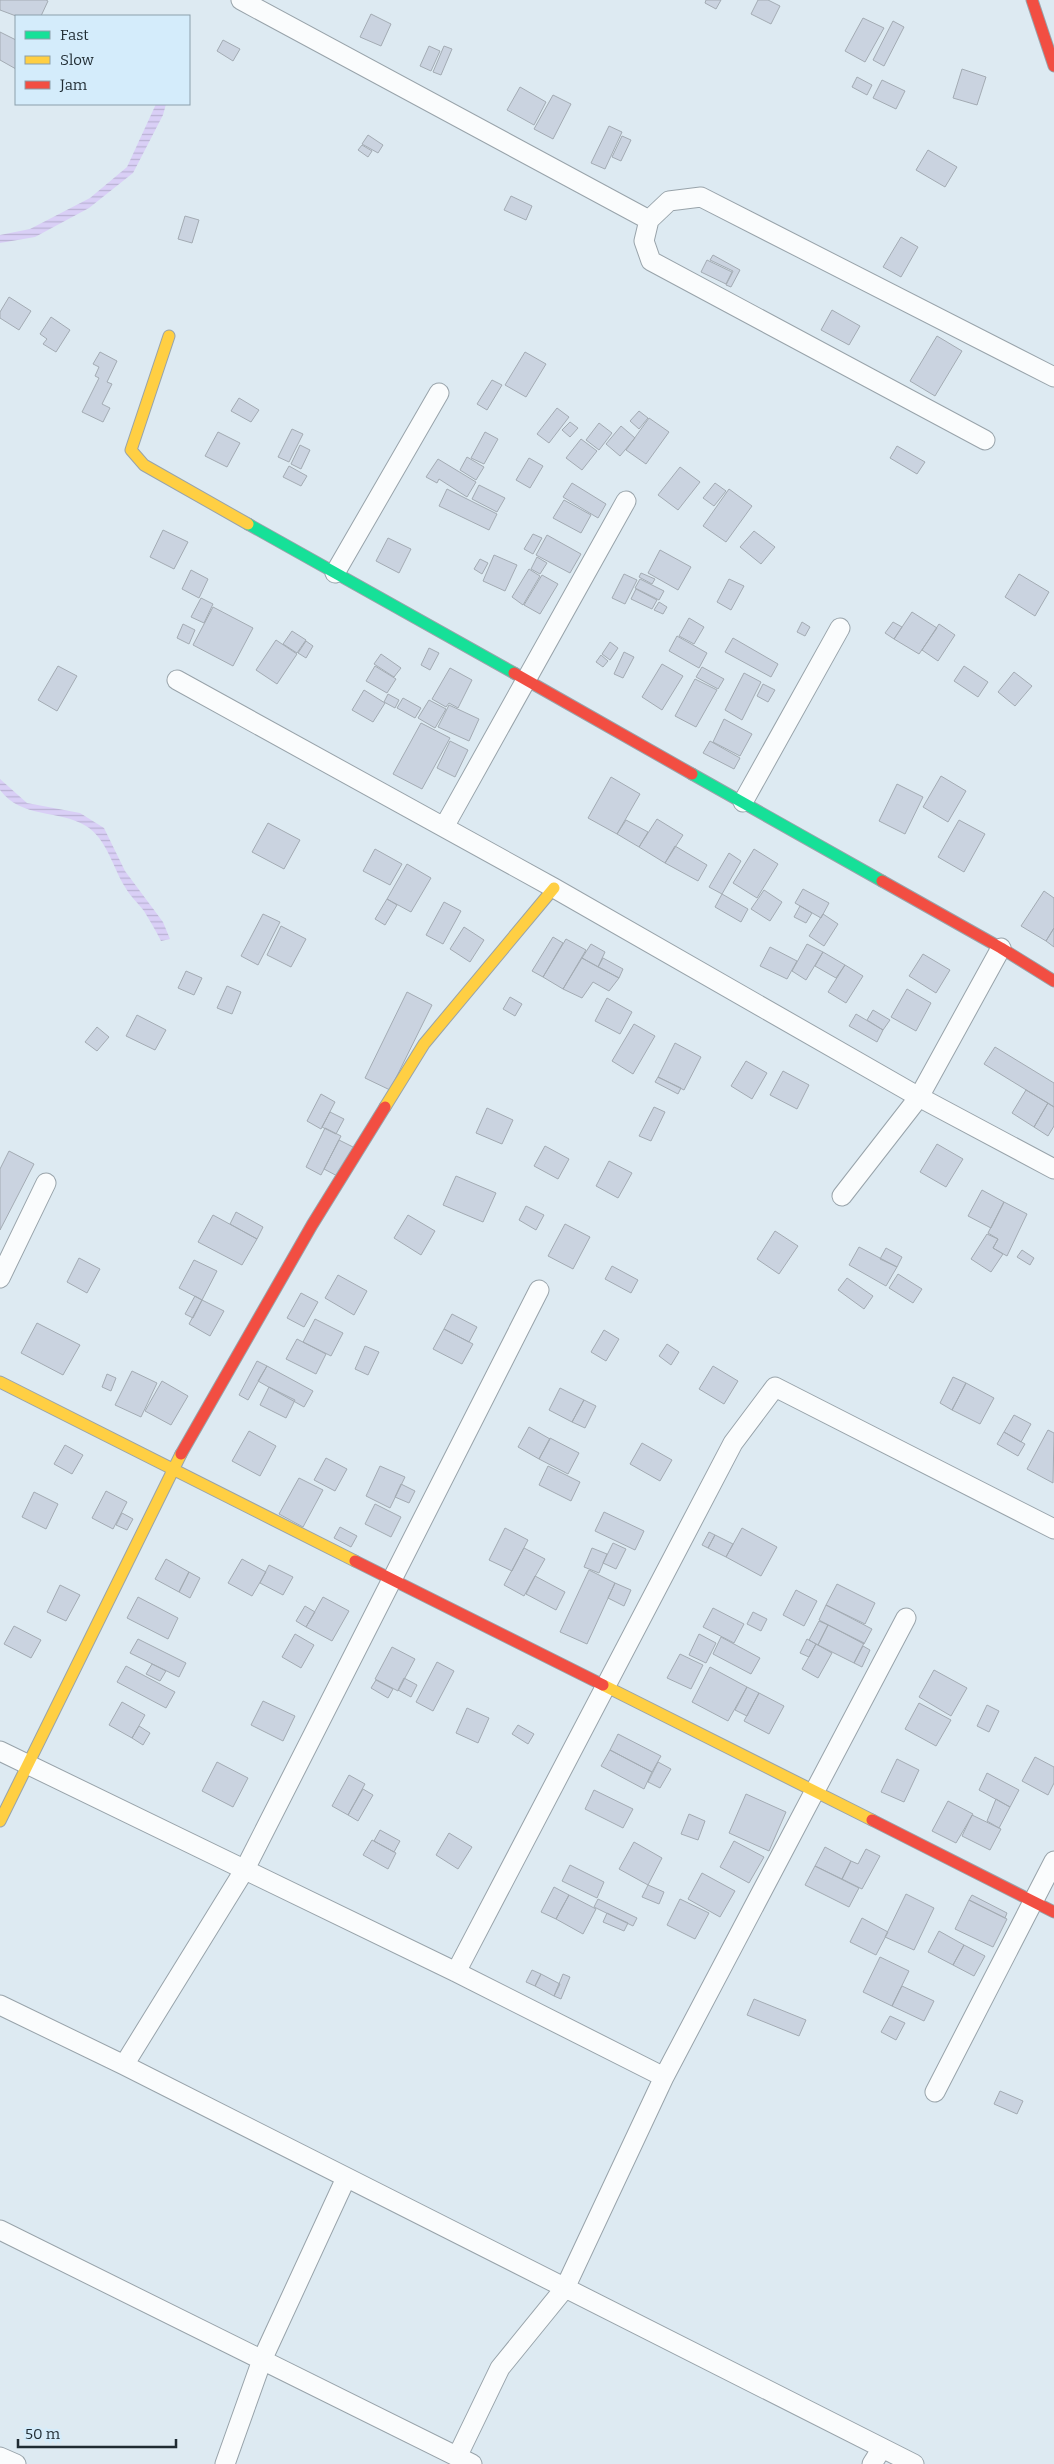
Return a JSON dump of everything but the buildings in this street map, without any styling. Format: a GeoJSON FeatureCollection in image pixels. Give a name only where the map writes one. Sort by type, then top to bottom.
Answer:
{"type":"FeatureCollection","features":[{"type":"Feature","properties":{"kind":"street"},"geometry":{"type":"LineString","coordinates":[[241,0],[649,220]]}},
{"type":"Feature","properties":{"kind":"street"},"geometry":{"type":"LineString","coordinates":[[1032,0],[1054,66]]}},
{"type":"Feature","properties":{"kind":"street"},"geometry":{"type":"LineString","coordinates":[[984,440],[651,261],[644,241],[649,220],[669,201],[701,197],[1054,377]]}},
{"type":"Feature","properties":{"kind":"street"},"geometry":{"type":"LineString","coordinates":[[170,336],[131,450],[144,465],[1001,948],[1054,981]]}},
{"type":"Feature","properties":{"kind":"street"},"geometry":{"type":"LineString","coordinates":[[335,573],[439,392]]}},
{"type":"Feature","properties":{"kind":"street"},"geometry":{"type":"LineString","coordinates":[[444,827],[626,501]]}},
{"type":"Feature","properties":{"kind":"street"},"geometry":{"type":"LineString","coordinates":[[742,802],[840,628]]}},
{"type":"Feature","properties":{"kind":"street"},"geometry":{"type":"LineString","coordinates":[[177,680],[554,888],[919,1097],[1054,1169]]}},
{"type":"Feature","properties":{"kind":"street"},"geometry":{"type":"LineString","coordinates":[[0,1821],[173,1469],[312,1225],[424,1044],[554,888]]}},
{"type":"Feature","properties":{"kind":"street"},"geometry":{"type":"LineString","coordinates":[[842,1196],[919,1097],[1001,948]]}},
{"type":"Feature","properties":{"kind":"street"},"geometry":{"type":"LineString","coordinates":[[0,1278],[46,1183]]}},
{"type":"Feature","properties":{"kind":"street"},"geometry":{"type":"LineString","coordinates":[[124,2065],[245,1869],[539,1290]]}},
{"type":"Feature","properties":{"kind":"street"},"geometry":{"type":"LineString","coordinates":[[0,1382],[1054,1912]]}},
{"type":"Feature","properties":{"kind":"street"},"geometry":{"type":"LineString","coordinates":[[456,1972],[733,1442],[775,1387],[1054,1529]]}},
{"type":"Feature","properties":{"kind":"street"},"geometry":{"type":"LineString","coordinates":[[0,2230],[465,2460],[500,2368],[564,2288],[664,2077],[906,1618]]}},
{"type":"Feature","properties":{"kind":"street"},"geometry":{"type":"LineString","coordinates":[[0,1751],[456,1972],[664,2077]]}},
{"type":"Feature","properties":{"kind":"street"},"geometry":{"type":"LineString","coordinates":[[935,2092],[1054,1861]]}},
{"type":"Feature","properties":{"kind":"street"},"geometry":{"type":"LineString","coordinates":[[0,2005],[124,2065],[914,2464]]}},
{"type":"Feature","properties":{"kind":"street"},"geometry":{"type":"LineString","coordinates":[[225,2464],[262,2360],[346,2178]]}},
{"type":"Feature","properties":{"kind":"street"},"geometry":{"type":"LineString","coordinates":[[872,2464],[882,2448]]}},
{"type":"Feature","properties":{"kind":"street"},"geometry":{"type":"LineString","coordinates":[[0,2457],[16,2464]]}},
{"type":"Feature","properties":{"kind":"shaded area"},"geometry":{"type":"Polygon","coordinates":[[[156,105],[166,105],[163,115],[133,173],[89,208],[35,237],[0,243],[0,235],[30,229],[90,198],[127,167],[156,105]]]}},
{"type":"Feature","properties":{"kind":"shaded area"},"geometry":{"type":"Polygon","coordinates":[[[0,779],[27,803],[80,813],[104,828],[125,871],[163,922],[170,939],[161,941],[144,911],[127,890],[109,854],[93,832],[75,821],[29,810],[19,805],[0,790],[0,779]]]}},
{"type":"Feature","properties":{"kind":"traffic: fast"},"geometry":{"type":"LineString","coordinates":[[248,524],[514,673]]}},
{"type":"Feature","properties":{"kind":"traffic: fast"},"geometry":{"type":"LineString","coordinates":[[692,774],[882,881]]}},
{"type":"Feature","properties":{"kind":"traffic: slow"},"geometry":{"type":"LineString","coordinates":[[169,336],[131,450],[144,465],[248,524]]}},
{"type":"Feature","properties":{"kind":"traffic: slow"},"geometry":{"type":"LineString","coordinates":[[385,1107],[424,1044],[554,888]]}},
{"type":"Feature","properties":{"kind":"traffic: slow"},"geometry":{"type":"LineString","coordinates":[[0,1382],[355,1561]]}},
{"type":"Feature","properties":{"kind":"traffic: slow"},"geometry":{"type":"LineString","coordinates":[[0,1821],[181,1454]]}},
{"type":"Feature","properties":{"kind":"traffic: slow"},"geometry":{"type":"LineString","coordinates":[[603,1685],[872,1820]]}},
{"type":"Feature","properties":{"kind":"traffic: jam"},"geometry":{"type":"LineString","coordinates":[[1032,0],[1054,66]]}},
{"type":"Feature","properties":{"kind":"traffic: jam"},"geometry":{"type":"LineString","coordinates":[[514,673],[692,774]]}},
{"type":"Feature","properties":{"kind":"traffic: jam"},"geometry":{"type":"LineString","coordinates":[[882,881],[1001,948],[1054,981]]}},
{"type":"Feature","properties":{"kind":"traffic: jam"},"geometry":{"type":"LineString","coordinates":[[181,1454],[312,1225],[385,1107]]}},
{"type":"Feature","properties":{"kind":"traffic: jam"},"geometry":{"type":"LineString","coordinates":[[355,1561],[603,1685]]}},
{"type":"Feature","properties":{"kind":"traffic: jam"},"geometry":{"type":"LineString","coordinates":[[872,1820],[1054,1912]]}}]}
